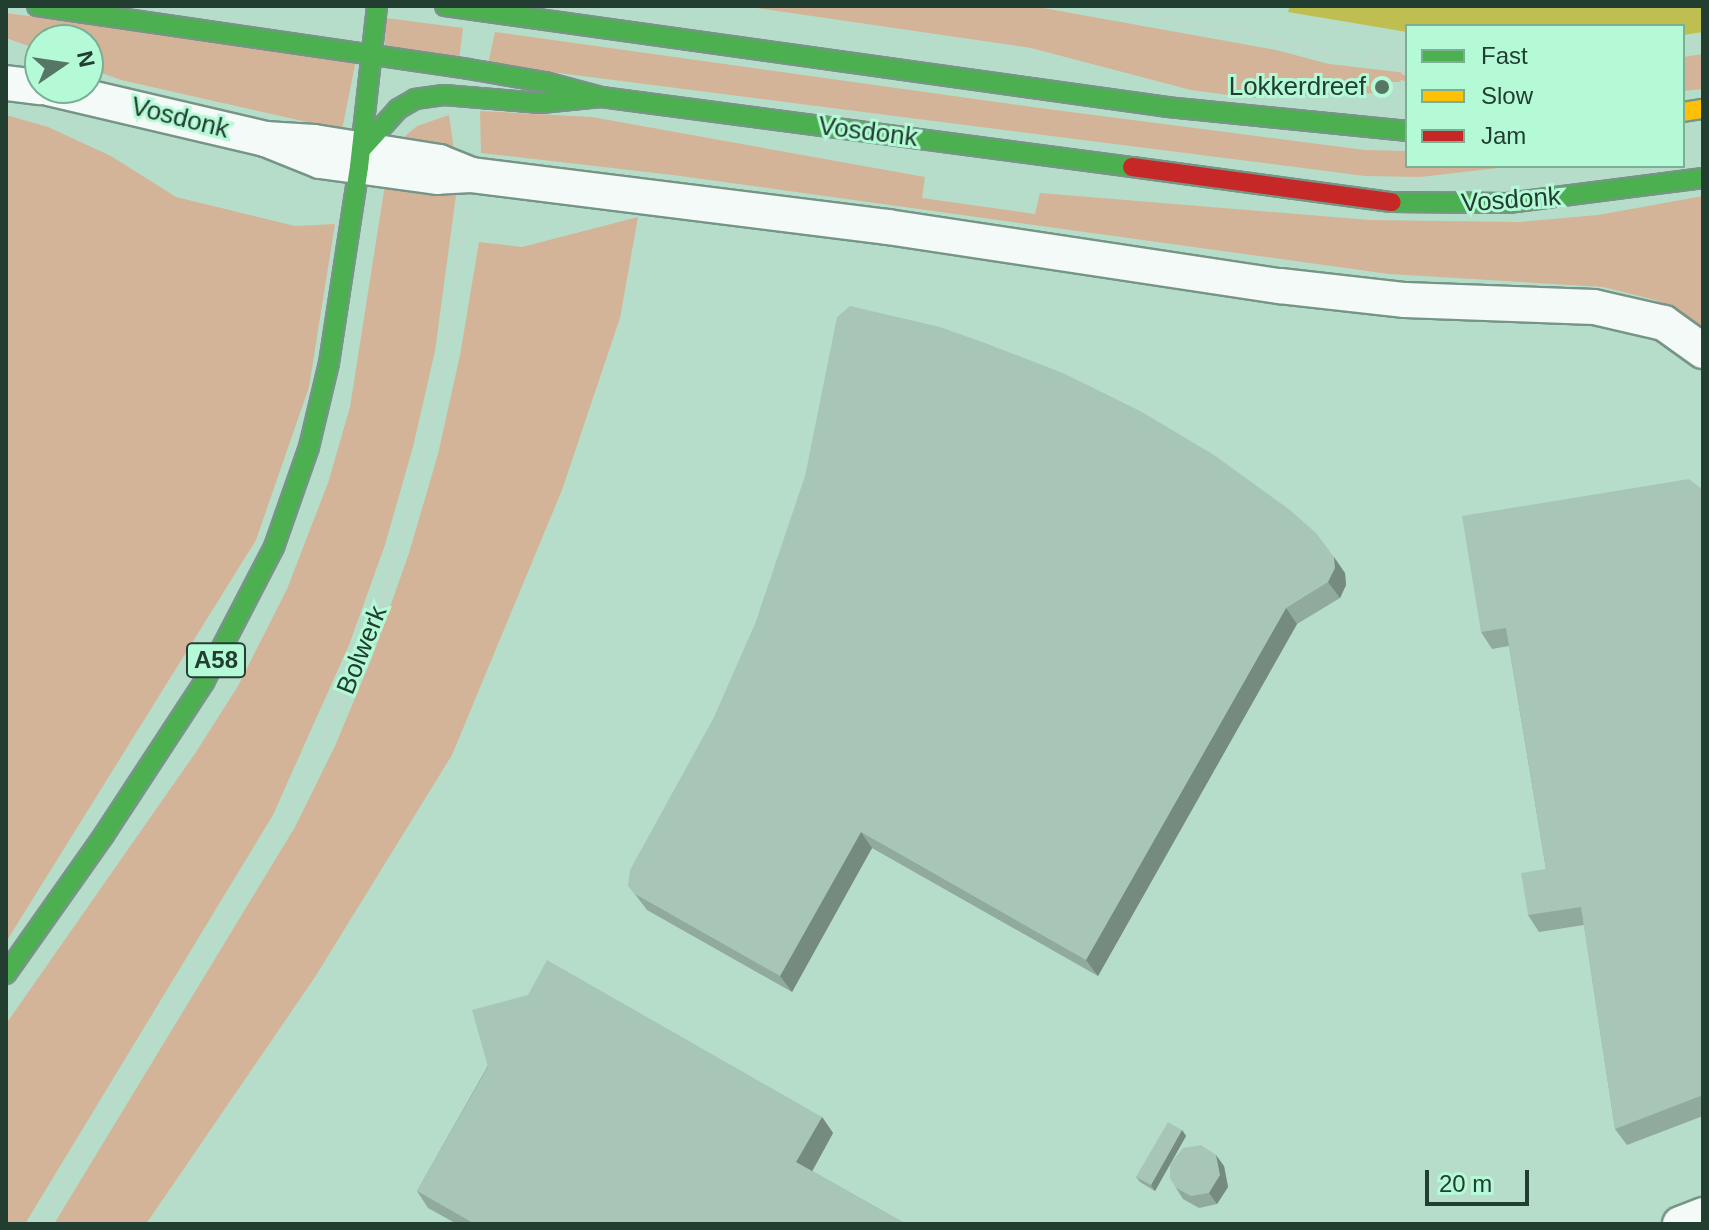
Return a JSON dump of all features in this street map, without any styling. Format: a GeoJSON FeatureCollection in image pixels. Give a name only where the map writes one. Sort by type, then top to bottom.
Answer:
{"type":"FeatureCollection","features":[{"type":"Feature","properties":{"kind":"main road","name":"Vosdonk"},"geometry":{"type":"LineString","coordinates":[[37,6],[545,82],[601,97],[1408,204],[1508,203],[1703,178]]}},
{"type":"Feature","properties":{"kind":"main road","name":"A58"},"geometry":{"type":"LineString","coordinates":[[6,974],[104,835],[204,682],[274,547],[318,416],[339,307],[377,6]]}},
{"type":"Feature","properties":{"kind":"main road"},"geometry":{"type":"LineString","coordinates":[[445,6],[1167,107],[1405,131]]}},
{"type":"Feature","properties":{"kind":"main road"},"geometry":{"type":"LineString","coordinates":[[360,158],[398,109],[415,99],[444,95],[541,103],[601,97]]}},
{"type":"Feature","properties":{"kind":"street","name":"Vosdonk"},"geometry":{"type":"LineString","coordinates":[[104,101],[265,139],[314,142],[360,158],[439,162],[471,175],[888,227],[1280,286],[1405,300],[1594,307],[1664,323],[1703,351]]}},
{"type":"Feature","properties":{"kind":"street"},"geometry":{"type":"LineString","coordinates":[[1680,1224],[1703,1215]]}},
{"type":"Feature","properties":{"kind":"path"},"geometry":{"type":"LineString","coordinates":[[1092,6],[1248,32],[1334,54],[1405,64],[1403,82]]}},
{"type":"Feature","properties":{"kind":"path","name":"Bolwerk"},"geometry":{"type":"LineString","coordinates":[[38,1224],[282,824],[370,638],[411,506],[441,370],[471,175]]}},
{"type":"Feature","properties":{"kind":"shaded area"},"geometry":{"type":"Polygon","coordinates":[[[743,6],[1032,6],[1276,50],[1329,64],[1405,73],[1405,82],[1376,82],[1376,93],[1251,98],[1191,90],[1031,48],[743,6]]]}},
{"type":"Feature","properties":{"kind":"shaded area"},"geometry":{"type":"Polygon","coordinates":[[[1290,6],[1703,6],[1703,32],[1685,35],[1685,24],[1405,24],[1405,32],[1288,12],[1290,6]]]}},
{"type":"Feature","properties":{"kind":"shaded area"},"geometry":{"type":"Polygon","coordinates":[[[6,13],[88,24],[24,24],[24,44],[6,38],[6,13]]]}},
{"type":"Feature","properties":{"kind":"shaded area"},"geometry":{"type":"Polygon","coordinates":[[[386,18],[463,28],[459,60],[385,49],[386,18]]]}},
{"type":"Feature","properties":{"kind":"shaded area"},"geometry":{"type":"Polygon","coordinates":[[[104,26],[356,60],[342,130],[104,74],[104,26]]]}},
{"type":"Feature","properties":{"kind":"shaded area"},"geometry":{"type":"Polygon","coordinates":[[[495,32],[1032,107],[1365,150],[1405,151],[1405,168],[1499,168],[1420,177],[1365,176],[488,64],[495,32]]]}},
{"type":"Feature","properties":{"kind":"shaded area"},"geometry":{"type":"Polygon","coordinates":[[[1703,54],[1703,89],[1685,91],[1685,57],[1703,54]]]}},
{"type":"Feature","properties":{"kind":"shaded area"},"geometry":{"type":"Polygon","coordinates":[[[480,111],[592,117],[925,177],[922,198],[1035,214],[1040,193],[1370,220],[1519,222],[1598,215],[1703,196],[1703,327],[1655,300],[1603,287],[1389,274],[673,175],[481,153],[480,111]]]}},
{"type":"Feature","properties":{"kind":"shaded area"},"geometry":{"type":"Polygon","coordinates":[[[6,115],[48,127],[111,156],[176,197],[295,226],[335,224],[309,387],[256,540],[6,942],[6,115]]]}},
{"type":"Feature","properties":{"kind":"shaded area"},"geometry":{"type":"Polygon","coordinates":[[[449,115],[454,150],[397,143],[417,126],[449,115]]]}},
{"type":"Feature","properties":{"kind":"shaded area"},"geometry":{"type":"Polygon","coordinates":[[[386,178],[457,188],[435,351],[413,447],[385,545],[349,645],[273,815],[25,1224],[6,1224],[6,1024],[196,752],[238,686],[287,589],[328,483],[350,407],[386,178]]]}},
{"type":"Feature","properties":{"kind":"shaded area"},"geometry":{"type":"Polygon","coordinates":[[[638,217],[620,318],[562,490],[452,755],[315,977],[146,1224],[54,1224],[295,827],[335,746],[373,655],[409,553],[438,454],[460,355],[479,242],[522,247],[638,217]]]}},
{"type":"Feature","properties":{"kind":"building"},"geometry":{"type":"Polygon","coordinates":[[[850,306],[940,327],[985,343],[1063,373],[1142,412],[1214,455],[1290,510],[1316,533],[1334,557],[1335,568],[1328,582],[1286,608],[1086,960],[861,832],[780,976],[635,894],[628,885],[630,870],[713,719],[755,624],[805,476],[837,317],[850,306]]]}},
{"type":"Feature","properties":{"kind":"building"},"geometry":{"type":"Polygon","coordinates":[[[1689,479],[1703,490],[1703,1095],[1615,1129],[1581,907],[1528,915],[1521,873],[1546,869],[1506,628],[1481,632],[1462,516],[1689,479]]]}},
{"type":"Feature","properties":{"kind":"building"},"geometry":{"type":"Polygon","coordinates":[[[547,960],[822,1117],[796,1162],[906,1224],[475,1224],[417,1191],[488,1067],[472,1010],[528,995],[547,960]]]}},
{"type":"Feature","properties":{"kind":"building"},"geometry":{"type":"Polygon","coordinates":[[[1168,1122],[1182,1130],[1151,1185],[1136,1177],[1168,1122]]]}},
{"type":"Feature","properties":{"kind":"building"},"geometry":{"type":"Polygon","coordinates":[[[1201,1145],[1216,1155],[1220,1175],[1209,1193],[1191,1196],[1176,1188],[1170,1178],[1170,1164],[1183,1148],[1201,1145]]]}},
{"type":"Feature","properties":{"kind":"traffic: fast"},"geometry":{"type":"LineString","coordinates":[[37,6],[468,69],[545,82],[601,97],[1132,167]]}},
{"type":"Feature","properties":{"kind":"traffic: fast"},"geometry":{"type":"LineString","coordinates":[[6,974],[104,835],[204,682],[274,547],[309,447],[329,363],[359,167],[377,6]]}},
{"type":"Feature","properties":{"kind":"traffic: fast"},"geometry":{"type":"LineString","coordinates":[[445,6],[1167,107],[1405,131]]}},
{"type":"Feature","properties":{"kind":"traffic: fast"},"geometry":{"type":"LineString","coordinates":[[361,150],[398,109],[415,99],[444,95],[541,103],[601,97]]}},
{"type":"Feature","properties":{"kind":"traffic: fast"},"geometry":{"type":"LineString","coordinates":[[1392,202],[1508,203],[1703,178]]}},
{"type":"Feature","properties":{"kind":"traffic: slow"},"geometry":{"type":"LineString","coordinates":[[1685,112],[1703,109]]}},
{"type":"Feature","properties":{"kind":"traffic: jam"},"geometry":{"type":"LineString","coordinates":[[1132,167],[1392,202]]}},
{"type":"Feature","properties":{"kind":"place","name":"Lokkerdreef"},"geometry":{"type":"Point","coordinates":[1382,87]}}]}
